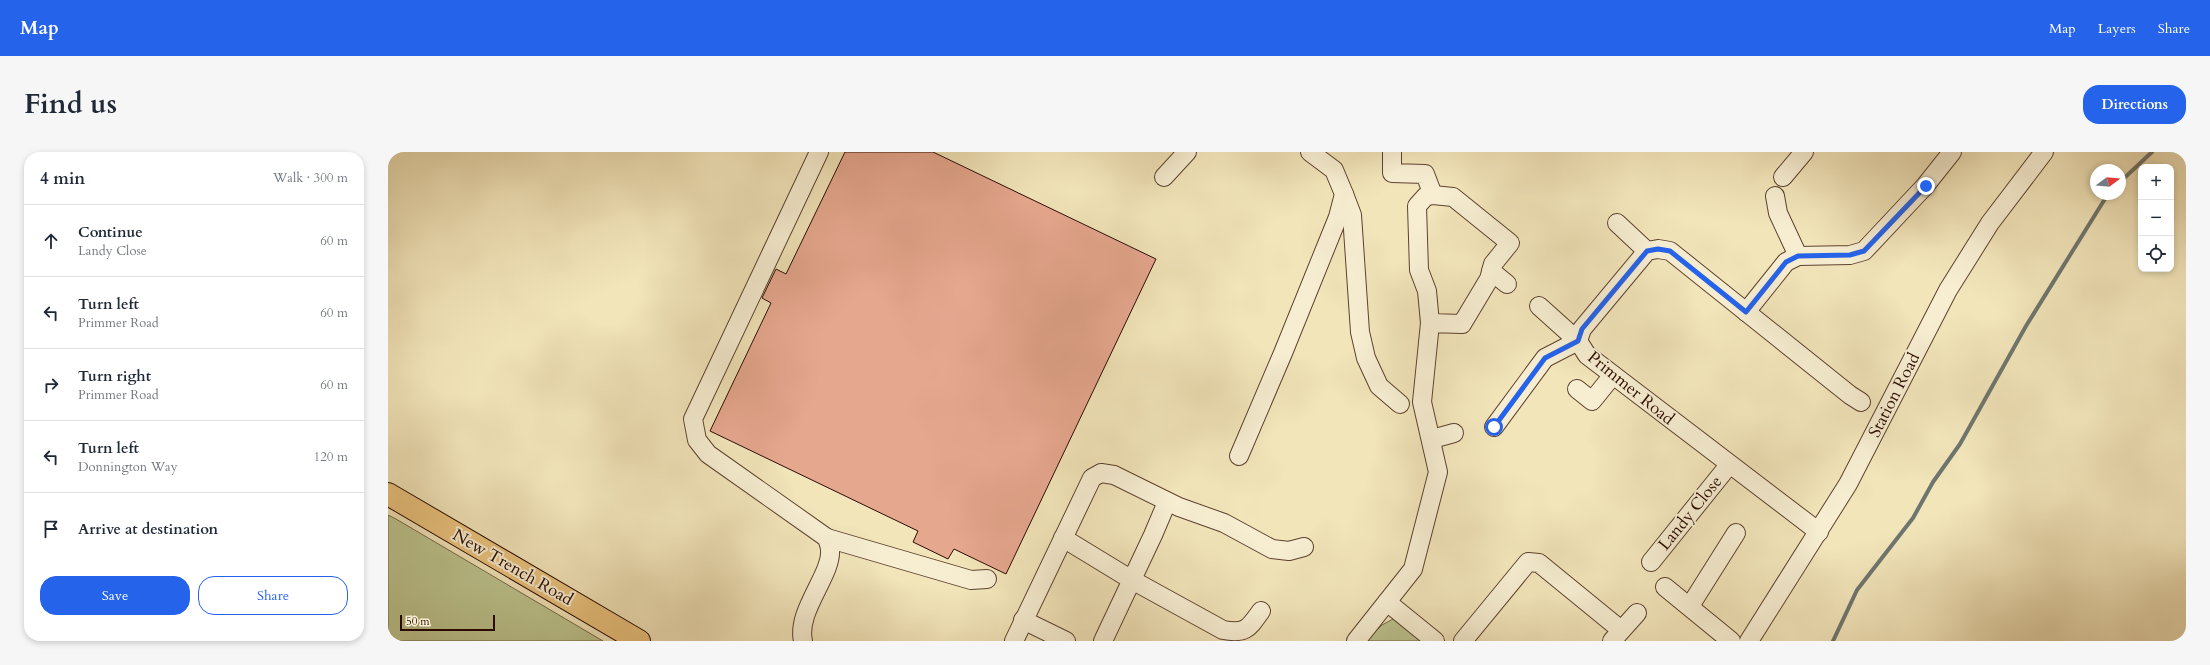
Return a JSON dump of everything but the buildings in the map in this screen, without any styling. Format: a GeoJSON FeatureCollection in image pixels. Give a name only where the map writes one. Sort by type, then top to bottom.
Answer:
{"type":"FeatureCollection","features":[{"type":"Feature","properties":{"kind":"highway","name":"New Trench Road"},"geometry":{"type":"LineString","coordinates":[[388,494],[639,641]]}},
{"type":"Feature","properties":{"kind":"street"},"geometry":{"type":"LineString","coordinates":[[819,152],[693,419],[697,440],[708,454],[826,538],[971,580],[987,579]]}},
{"type":"Feature","properties":{"kind":"street"},"geometry":{"type":"LineString","coordinates":[[1164,177],[1187,152]]}},
{"type":"Feature","properties":{"kind":"street"},"geometry":{"type":"LineString","coordinates":[[1310,152],[1334,170],[1352,215],[1360,332],[1366,358],[1379,386],[1400,404]]}},
{"type":"Feature","properties":{"kind":"street"},"geometry":{"type":"LineString","coordinates":[[1392,152],[1392,173],[1425,174],[1433,194]]}},
{"type":"Feature","properties":{"kind":"street"},"geometry":{"type":"LineString","coordinates":[[1783,177],[1804,152]]}},
{"type":"Feature","properties":{"kind":"street"},"geometry":{"type":"LineString","coordinates":[[1746,312],[1776,272],[1786,262],[1798,256],[1850,255],[1864,251],[1926,186],[1952,152]]}},
{"type":"Feature","properties":{"kind":"street","name":"Station Road"},"geometry":{"type":"LineString","coordinates":[[1749,641],[1848,484],[1948,290],[1990,223],[2044,152]]}},
{"type":"Feature","properties":{"kind":"street"},"geometry":{"type":"LineString","coordinates":[[1238,456],[1332,232],[1344,194]]}},
{"type":"Feature","properties":{"kind":"street"},"geometry":{"type":"LineString","coordinates":[[1356,641],[1413,569],[1438,472],[1432,439],[1422,402],[1430,323],[1427,291],[1419,270],[1417,206],[1426,196],[1433,194],[1453,197],[1510,243],[1494,264],[1489,279],[1462,324],[1430,323]]}},
{"type":"Feature","properties":{"kind":"street"},"geometry":{"type":"LineString","coordinates":[[1775,196],[1778,213],[1798,256]]}},
{"type":"Feature","properties":{"kind":"street"},"geometry":{"type":"LineString","coordinates":[[1617,223],[1647,251],[1658,249],[1670,251],[1861,402]]}},
{"type":"Feature","properties":{"kind":"street","name":"Primmer Road"},"geometry":{"type":"LineString","coordinates":[[1647,251],[1582,329],[1578,341],[1587,355],[1819,532]]}},
{"type":"Feature","properties":{"kind":"street"},"geometry":{"type":"LineString","coordinates":[[1491,271],[1507,284]]}},
{"type":"Feature","properties":{"kind":"street"},"geometry":{"type":"LineString","coordinates":[[1494,427],[1545,358],[1578,341],[1539,306]]}},
{"type":"Feature","properties":{"kind":"street"},"geometry":{"type":"LineString","coordinates":[[1577,389],[1592,401],[1613,375]]}},
{"type":"Feature","properties":{"kind":"street"},"geometry":{"type":"LineString","coordinates":[[1432,439],[1454,433]]}},
{"type":"Feature","properties":{"kind":"street","name":"Landy Close"},"geometry":{"type":"LineString","coordinates":[[1652,562],[1729,464]]}},
{"type":"Feature","properties":{"kind":"street"},"geometry":{"type":"LineString","coordinates":[[1014,641],[1092,478],[1101,473],[1114,475],[1167,502],[1224,523],[1272,549],[1289,550],[1304,546]]}},
{"type":"Feature","properties":{"kind":"street"},"geometry":{"type":"LineString","coordinates":[[1103,641],[1167,502]]}},
{"type":"Feature","properties":{"kind":"street"},"geometry":{"type":"LineString","coordinates":[[1690,606],[1736,533]]}},
{"type":"Feature","properties":{"kind":"street"},"geometry":{"type":"LineString","coordinates":[[803,641],[806,612],[827,565],[830,551],[826,538]]}},
{"type":"Feature","properties":{"kind":"street"},"geometry":{"type":"LineString","coordinates":[[1063,538],[1132,580],[1223,630],[1238,633],[1249,628],[1261,611]]}},
{"type":"Feature","properties":{"kind":"street"},"geometry":{"type":"LineString","coordinates":[[1463,641],[1528,562],[1539,563],[1616,636],[1637,612]]}},
{"type":"Feature","properties":{"kind":"street"},"geometry":{"type":"LineString","coordinates":[[1665,587],[1731,641]]}},
{"type":"Feature","properties":{"kind":"street"},"geometry":{"type":"LineString","coordinates":[[1387,602],[1435,641]]}},
{"type":"Feature","properties":{"kind":"street"},"geometry":{"type":"LineString","coordinates":[[1023,620],[1066,641]]}},
{"type":"Feature","properties":{"kind":"green space"},"geometry":{"type":"Polygon","coordinates":[[[388,515],[396,519],[603,641],[388,641],[388,515]]]}},
{"type":"Feature","properties":{"kind":"green space"},"geometry":{"type":"Polygon","coordinates":[[[1393,619],[1421,641],[1366,641],[1382,625],[1393,619]]]}},
{"type":"Feature","properties":{"kind":"waterway"},"geometry":{"type":"LineString","coordinates":[[2126,176],[2152,152]]}},
{"type":"Feature","properties":{"kind":"waterway"},"geometry":{"type":"LineString","coordinates":[[1833,641],[1857,590],[1913,518],[1933,482],[1960,444],[2026,326],[2104,200]]}},
{"type":"Feature","properties":{"kind":"route"},"geometry":{"type":"LineString","coordinates":[[1494,427],[1545,358],[1578,341],[1582,329],[1647,251],[1658,249],[1670,251],[1746,312],[1776,272],[1786,262],[1798,256],[1850,255],[1864,251],[1926,186]]}}]}
